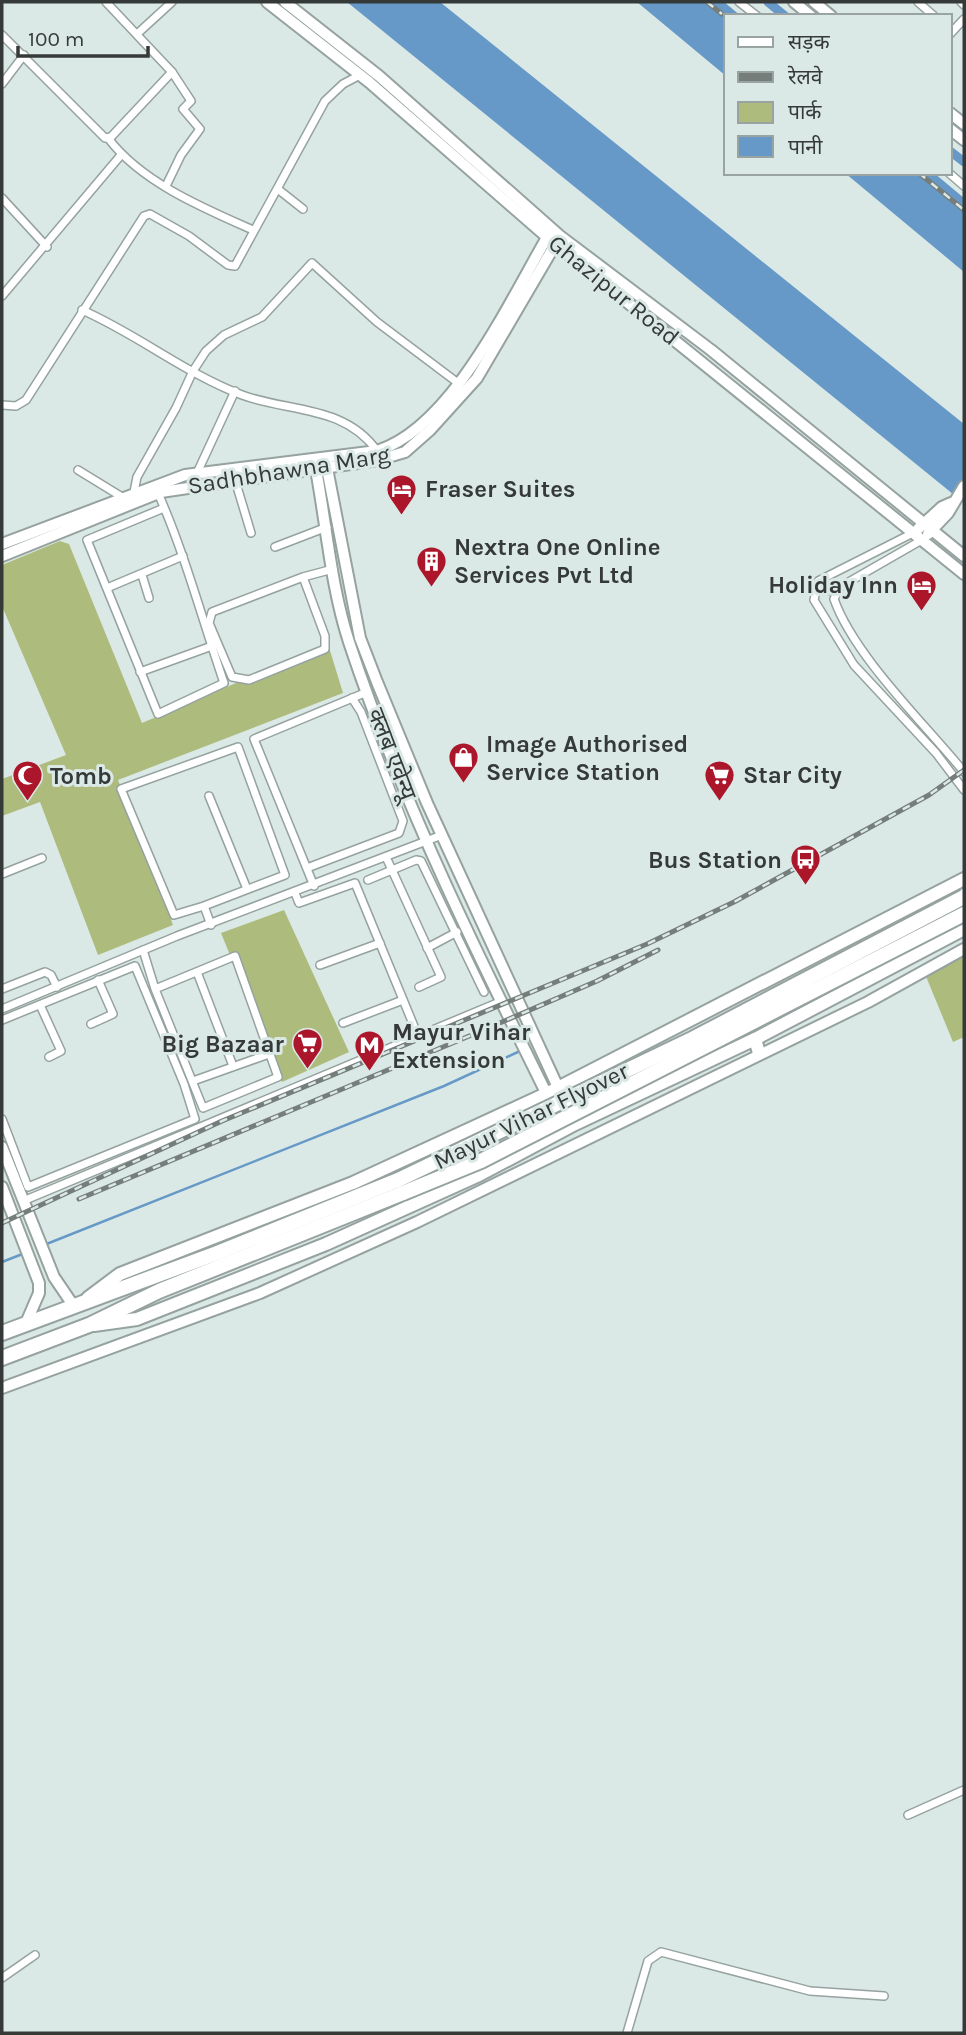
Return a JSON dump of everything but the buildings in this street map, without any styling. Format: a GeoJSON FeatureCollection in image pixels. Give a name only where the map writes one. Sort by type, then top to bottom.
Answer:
{"type":"FeatureCollection","features":[{"type":"Feature","properties":{"kind":"highway","name":"Mayur Vihar Flyover"},"geometry":{"type":"LineString","coordinates":[[2,1333],[398,1180],[694,1038],[964,897]]}},
{"type":"Feature","properties":{"kind":"highway","name":"Mayur Vihar Flyover"},"geometry":{"type":"LineString","coordinates":[[2,1358],[89,1325],[159,1291],[481,1161],[964,914]]}},
{"type":"Feature","properties":{"kind":"main road"},"geometry":{"type":"LineString","coordinates":[[78,1304],[120,1274],[353,1183],[552,1091],[964,879]]}},
{"type":"Feature","properties":{"kind":"main road"},"geometry":{"type":"LineString","coordinates":[[89,1325],[136,1319],[326,1244],[479,1175],[570,1127],[755,1039],[964,929]]}},
{"type":"Feature","properties":{"kind":"main road"},"geometry":{"type":"LineString","coordinates":[[755,1039],[759,1053]]}},
{"type":"Feature","properties":{"kind":"main road"},"geometry":{"type":"LineString","coordinates":[[458,1135],[473,1136],[483,1145],[485,1157],[479,1175]]}},
{"type":"Feature","properties":{"kind":"street"},"geometry":{"type":"LineString","coordinates":[[106,2],[172,72],[191,101],[183,110],[200,129],[181,155],[166,186]]}},
{"type":"Feature","properties":{"kind":"street"},"geometry":{"type":"LineString","coordinates":[[137,34],[172,2]]}},
{"type":"Feature","properties":{"kind":"street","name":"Ghazipur Road"},"geometry":{"type":"LineString","coordinates":[[267,2],[360,75],[915,538],[964,574]]}},
{"type":"Feature","properties":{"kind":"street","name":"Ghazipur Road"},"geometry":{"type":"LineString","coordinates":[[285,2],[379,76],[554,236],[711,350],[964,556]]}},
{"type":"Feature","properties":{"kind":"street"},"geometry":{"type":"LineString","coordinates":[[739,2],[754,14]]}},
{"type":"Feature","properties":{"kind":"street"},"geometry":{"type":"LineString","coordinates":[[794,2],[809,14]]}},
{"type":"Feature","properties":{"kind":"street"},"geometry":{"type":"LineString","coordinates":[[814,2],[829,14]]}},
{"type":"Feature","properties":{"kind":"street"},"geometry":{"type":"LineString","coordinates":[[918,2],[932,14]]}},
{"type":"Feature","properties":{"kind":"street"},"geometry":{"type":"LineString","coordinates":[[2,35],[101,137],[108,138],[121,155],[190,203],[253,230]]}},
{"type":"Feature","properties":{"kind":"street"},"geometry":{"type":"LineString","coordinates":[[2,83],[24,55]]}},
{"type":"Feature","properties":{"kind":"street"},"geometry":{"type":"LineString","coordinates":[[108,138],[172,72]]}},
{"type":"Feature","properties":{"kind":"street"},"geometry":{"type":"LineString","coordinates":[[2,405],[16,406],[26,400],[146,215],[189,236],[233,267],[279,190],[325,101],[343,84],[360,75]]}},
{"type":"Feature","properties":{"kind":"street"},"geometry":{"type":"LineString","coordinates":[[2,296],[47,247],[121,155]]}},
{"type":"Feature","properties":{"kind":"street"},"geometry":{"type":"LineString","coordinates":[[279,190],[303,209]]}},
{"type":"Feature","properties":{"kind":"street"},"geometry":{"type":"LineString","coordinates":[[2,198],[47,247]]}},
{"type":"Feature","properties":{"kind":"street","name":"Sadhbhawna Marg"},"geometry":{"type":"LineString","coordinates":[[2,544],[134,492],[197,473],[321,464],[399,444],[431,416],[469,371],[554,236]]}},
{"type":"Feature","properties":{"kind":"street","name":"Sadhbhawna Marg"},"geometry":{"type":"LineString","coordinates":[[2,556],[158,493],[405,452],[430,430],[477,378],[554,236]]}},
{"type":"Feature","properties":{"kind":"street"},"geometry":{"type":"LineString","coordinates":[[134,492],[137,477],[176,408],[192,371],[224,335],[262,317],[312,263],[377,322],[458,383]]}},
{"type":"Feature","properties":{"kind":"street"},"geometry":{"type":"LineString","coordinates":[[82,310],[115,325],[192,371],[235,391],[333,417],[370,442],[377,451]]}},
{"type":"Feature","properties":{"kind":"street"},"geometry":{"type":"LineString","coordinates":[[197,473],[235,391]]}},
{"type":"Feature","properties":{"kind":"street","name":"क्लब एवेन्यू"},"geometry":{"type":"LineString","coordinates":[[321,464],[327,527],[348,639],[428,841],[530,1059],[552,1091]]}},
{"type":"Feature","properties":{"kind":"street","name":"क्लब एवेन्यू"},"geometry":{"type":"LineString","coordinates":[[321,464],[360,638],[442,835],[541,1054],[552,1091]]}},
{"type":"Feature","properties":{"kind":"street"},"geometry":{"type":"LineString","coordinates":[[78,470],[122,497]]}},
{"type":"Feature","properties":{"kind":"street"},"geometry":{"type":"LineString","coordinates":[[235,480],[251,533]]}},
{"type":"Feature","properties":{"kind":"street"},"geometry":{"type":"LineString","coordinates":[[815,589],[835,592],[915,538],[930,526],[942,507],[951,503],[964,486]]}},
{"type":"Feature","properties":{"kind":"street"},"geometry":{"type":"LineString","coordinates":[[158,493],[164,508],[183,556],[224,682],[158,714],[87,540],[164,508]]}},
{"type":"Feature","properties":{"kind":"street"},"geometry":{"type":"LineString","coordinates":[[275,547],[327,527]]}},
{"type":"Feature","properties":{"kind":"street"},"geometry":{"type":"LineString","coordinates":[[915,538],[818,581],[815,605],[854,665],[936,753],[964,790]]}},
{"type":"Feature","properties":{"kind":"street"},"geometry":{"type":"LineString","coordinates":[[107,588],[183,556]]}},
{"type":"Feature","properties":{"kind":"street"},"geometry":{"type":"LineString","coordinates":[[303,577],[326,636],[325,649],[249,680],[232,677],[209,623],[212,612],[303,577],[334,568]]}},
{"type":"Feature","properties":{"kind":"street"},"geometry":{"type":"LineString","coordinates":[[142,575],[149,598]]}},
{"type":"Feature","properties":{"kind":"street"},"geometry":{"type":"LineString","coordinates":[[835,592],[834,599],[839,612],[869,657],[964,772]]}},
{"type":"Feature","properties":{"kind":"street"},"geometry":{"type":"LineString","coordinates":[[140,672],[212,646]]}},
{"type":"Feature","properties":{"kind":"street"},"geometry":{"type":"LineString","coordinates":[[314,886],[254,739],[368,691]]}},
{"type":"Feature","properties":{"kind":"street"},"geometry":{"type":"LineString","coordinates":[[307,868],[399,833],[403,827],[361,712],[352,698]]}},
{"type":"Feature","properties":{"kind":"street"},"geometry":{"type":"LineString","coordinates":[[238,747],[285,875],[205,906],[174,915],[121,789],[238,747]]}},
{"type":"Feature","properties":{"kind":"street"},"geometry":{"type":"LineString","coordinates":[[209,796],[247,889]]}},
{"type":"Feature","properties":{"kind":"street"},"geometry":{"type":"LineString","coordinates":[[2,1009],[143,950],[442,835]]}},
{"type":"Feature","properties":{"kind":"street"},"geometry":{"type":"LineString","coordinates":[[2,874],[42,858]]}},
{"type":"Feature","properties":{"kind":"street"},"geometry":{"type":"LineString","coordinates":[[386,858],[441,977],[419,987]]}},
{"type":"Feature","properties":{"kind":"street"},"geometry":{"type":"LineString","coordinates":[[368,880],[416,860],[421,861],[484,992]]}},
{"type":"Feature","properties":{"kind":"street"},"geometry":{"type":"LineString","coordinates":[[295,893],[299,903],[355,883],[418,1036]]}},
{"type":"Feature","properties":{"kind":"street"},"geometry":{"type":"LineString","coordinates":[[205,906],[211,925]]}},
{"type":"Feature","properties":{"kind":"street"},"geometry":{"type":"LineString","coordinates":[[427,948],[457,932]]}},
{"type":"Feature","properties":{"kind":"street"},"geometry":{"type":"LineString","coordinates":[[320,965],[380,943]]}},
{"type":"Feature","properties":{"kind":"street"},"geometry":{"type":"LineString","coordinates":[[2,1388],[260,1293],[510,1178],[759,1053],[868,1002],[964,949]]}},
{"type":"Feature","properties":{"kind":"street"},"geometry":{"type":"LineString","coordinates":[[143,950],[155,989],[203,1108],[278,1077],[234,956],[155,989]]}},
{"type":"Feature","properties":{"kind":"street"},"geometry":{"type":"LineString","coordinates":[[124,958],[128,969]]}},
{"type":"Feature","properties":{"kind":"street"},"geometry":{"type":"LineString","coordinates":[[2,1020],[135,966],[195,1119],[28,1187],[2,1119]]}},
{"type":"Feature","properties":{"kind":"street"},"geometry":{"type":"LineString","coordinates":[[2,989],[45,972],[51,975],[57,987]]}},
{"type":"Feature","properties":{"kind":"street"},"geometry":{"type":"LineString","coordinates":[[197,972],[233,1066]]}},
{"type":"Feature","properties":{"kind":"street"},"geometry":{"type":"LineString","coordinates":[[91,1024],[113,1014],[98,981]]}},
{"type":"Feature","properties":{"kind":"street"},"geometry":{"type":"LineString","coordinates":[[343,1023],[403,1000]]}},
{"type":"Feature","properties":{"kind":"street"},"geometry":{"type":"LineString","coordinates":[[23,1201],[503,1001]]}},
{"type":"Feature","properties":{"kind":"street"},"geometry":{"type":"LineString","coordinates":[[40,1004],[61,1051],[49,1057]]}},
{"type":"Feature","properties":{"kind":"street"},"geometry":{"type":"LineString","coordinates":[[193,1082],[270,1054]]}},
{"type":"Feature","properties":{"kind":"street"},"geometry":{"type":"LineString","coordinates":[[552,1091],[570,1127]]}},
{"type":"Feature","properties":{"kind":"street"},"geometry":{"type":"LineString","coordinates":[[2,1147],[49,1265],[78,1304]]}},
{"type":"Feature","properties":{"kind":"street"},"geometry":{"type":"LineString","coordinates":[[2,1187],[6,1208],[19,1230],[35,1270],[39,1293],[26,1324]]}},
{"type":"Feature","properties":{"kind":"street"},"geometry":{"type":"LineString","coordinates":[[908,1815],[964,1790]]}},
{"type":"Feature","properties":{"kind":"street"},"geometry":{"type":"LineString","coordinates":[[627,2033],[648,1961],[661,1952],[810,1991],[884,1996]]}},
{"type":"Feature","properties":{"kind":"street"},"geometry":{"type":"LineString","coordinates":[[2,1978],[35,1955]]}},
{"type":"Feature","properties":{"kind":"green space"},"geometry":{"type":"Polygon","coordinates":[[[60,541],[69,544],[142,723],[328,644],[343,693],[118,780],[173,925],[98,955],[40,802],[2,816],[2,779],[66,755],[2,606],[2,565],[60,541]]]}},
{"type":"Feature","properties":{"kind":"green space"},"geometry":{"type":"Polygon","coordinates":[[[284,910],[349,1052],[282,1082],[221,933],[284,910]]]}},
{"type":"Feature","properties":{"kind":"green space"},"geometry":{"type":"Polygon","coordinates":[[[964,955],[964,1037],[953,1042],[925,974],[964,955]]]}},
{"type":"Feature","properties":{"kind":"water"},"geometry":{"type":"Polygon","coordinates":[[[347,2],[440,2],[964,424],[964,503],[347,2]]]}},
{"type":"Feature","properties":{"kind":"water"},"geometry":{"type":"Polygon","coordinates":[[[637,2],[724,2],[739,14],[724,14],[724,74],[637,2]]]}},
{"type":"Feature","properties":{"kind":"water"},"geometry":{"type":"Polygon","coordinates":[[[847,175],[936,175],[964,198],[964,272],[847,175]]]}},
{"type":"Feature","properties":{"kind":"waterway"},"geometry":{"type":"LineString","coordinates":[[768,2],[783,14]]}},
{"type":"Feature","properties":{"kind":"waterway"},"geometry":{"type":"LineString","coordinates":[[952,153],[964,162]]}},
{"type":"Feature","properties":{"kind":"waterway"},"geometry":{"type":"LineString","coordinates":[[44,1245],[444,1086],[520,1051]]}},
{"type":"Feature","properties":{"kind":"waterway"},"geometry":{"type":"LineString","coordinates":[[2,1262],[25,1253]]}},
{"type":"Feature","properties":{"kind":"railway"},"geometry":{"type":"LineString","coordinates":[[707,2],[722,14]]}},
{"type":"Feature","properties":{"kind":"railway"},"geometry":{"type":"LineString","coordinates":[[921,175],[964,210]]}},
{"type":"Feature","properties":{"kind":"railway"},"geometry":{"type":"LineString","coordinates":[[2,1223],[222,1121],[647,944],[734,902],[929,795],[964,770]]}},
{"type":"Feature","properties":{"kind":"railway"},"geometry":{"type":"LineString","coordinates":[[79,1199],[486,1029],[597,981],[658,950]]}},
{"type":"Feature","properties":{"kind":"place","name":"Fraser Suites"},"geometry":{"type":"Point","coordinates":[402,516]}},
{"type":"Feature","properties":{"kind":"place","name":"Nextra One Online Services Pvt Ltd"},"geometry":{"type":"Point","coordinates":[431,588]}},
{"type":"Feature","properties":{"kind":"place","name":"Holiday Inn"},"geometry":{"type":"Point","coordinates":[921,612]}},
{"type":"Feature","properties":{"kind":"place","name":"Image Authorised Service Station"},"geometry":{"type":"Point","coordinates":[463,785]}},
{"type":"Feature","properties":{"kind":"place","name":"Star City"},"geometry":{"type":"Point","coordinates":[720,802]}},
{"type":"Feature","properties":{"kind":"place","name":"Tomb"},"geometry":{"type":"Point","coordinates":[27,803]}},
{"type":"Feature","properties":{"kind":"place","name":"Bus Station"},"geometry":{"type":"Point","coordinates":[805,887]}},
{"type":"Feature","properties":{"kind":"place","name":"Big Bazaar"},"geometry":{"type":"Point","coordinates":[307,1071]}},
{"type":"Feature","properties":{"kind":"place","name":"Mayur Vihar Extension"},"geometry":{"type":"Point","coordinates":[369,1073]}}]}
